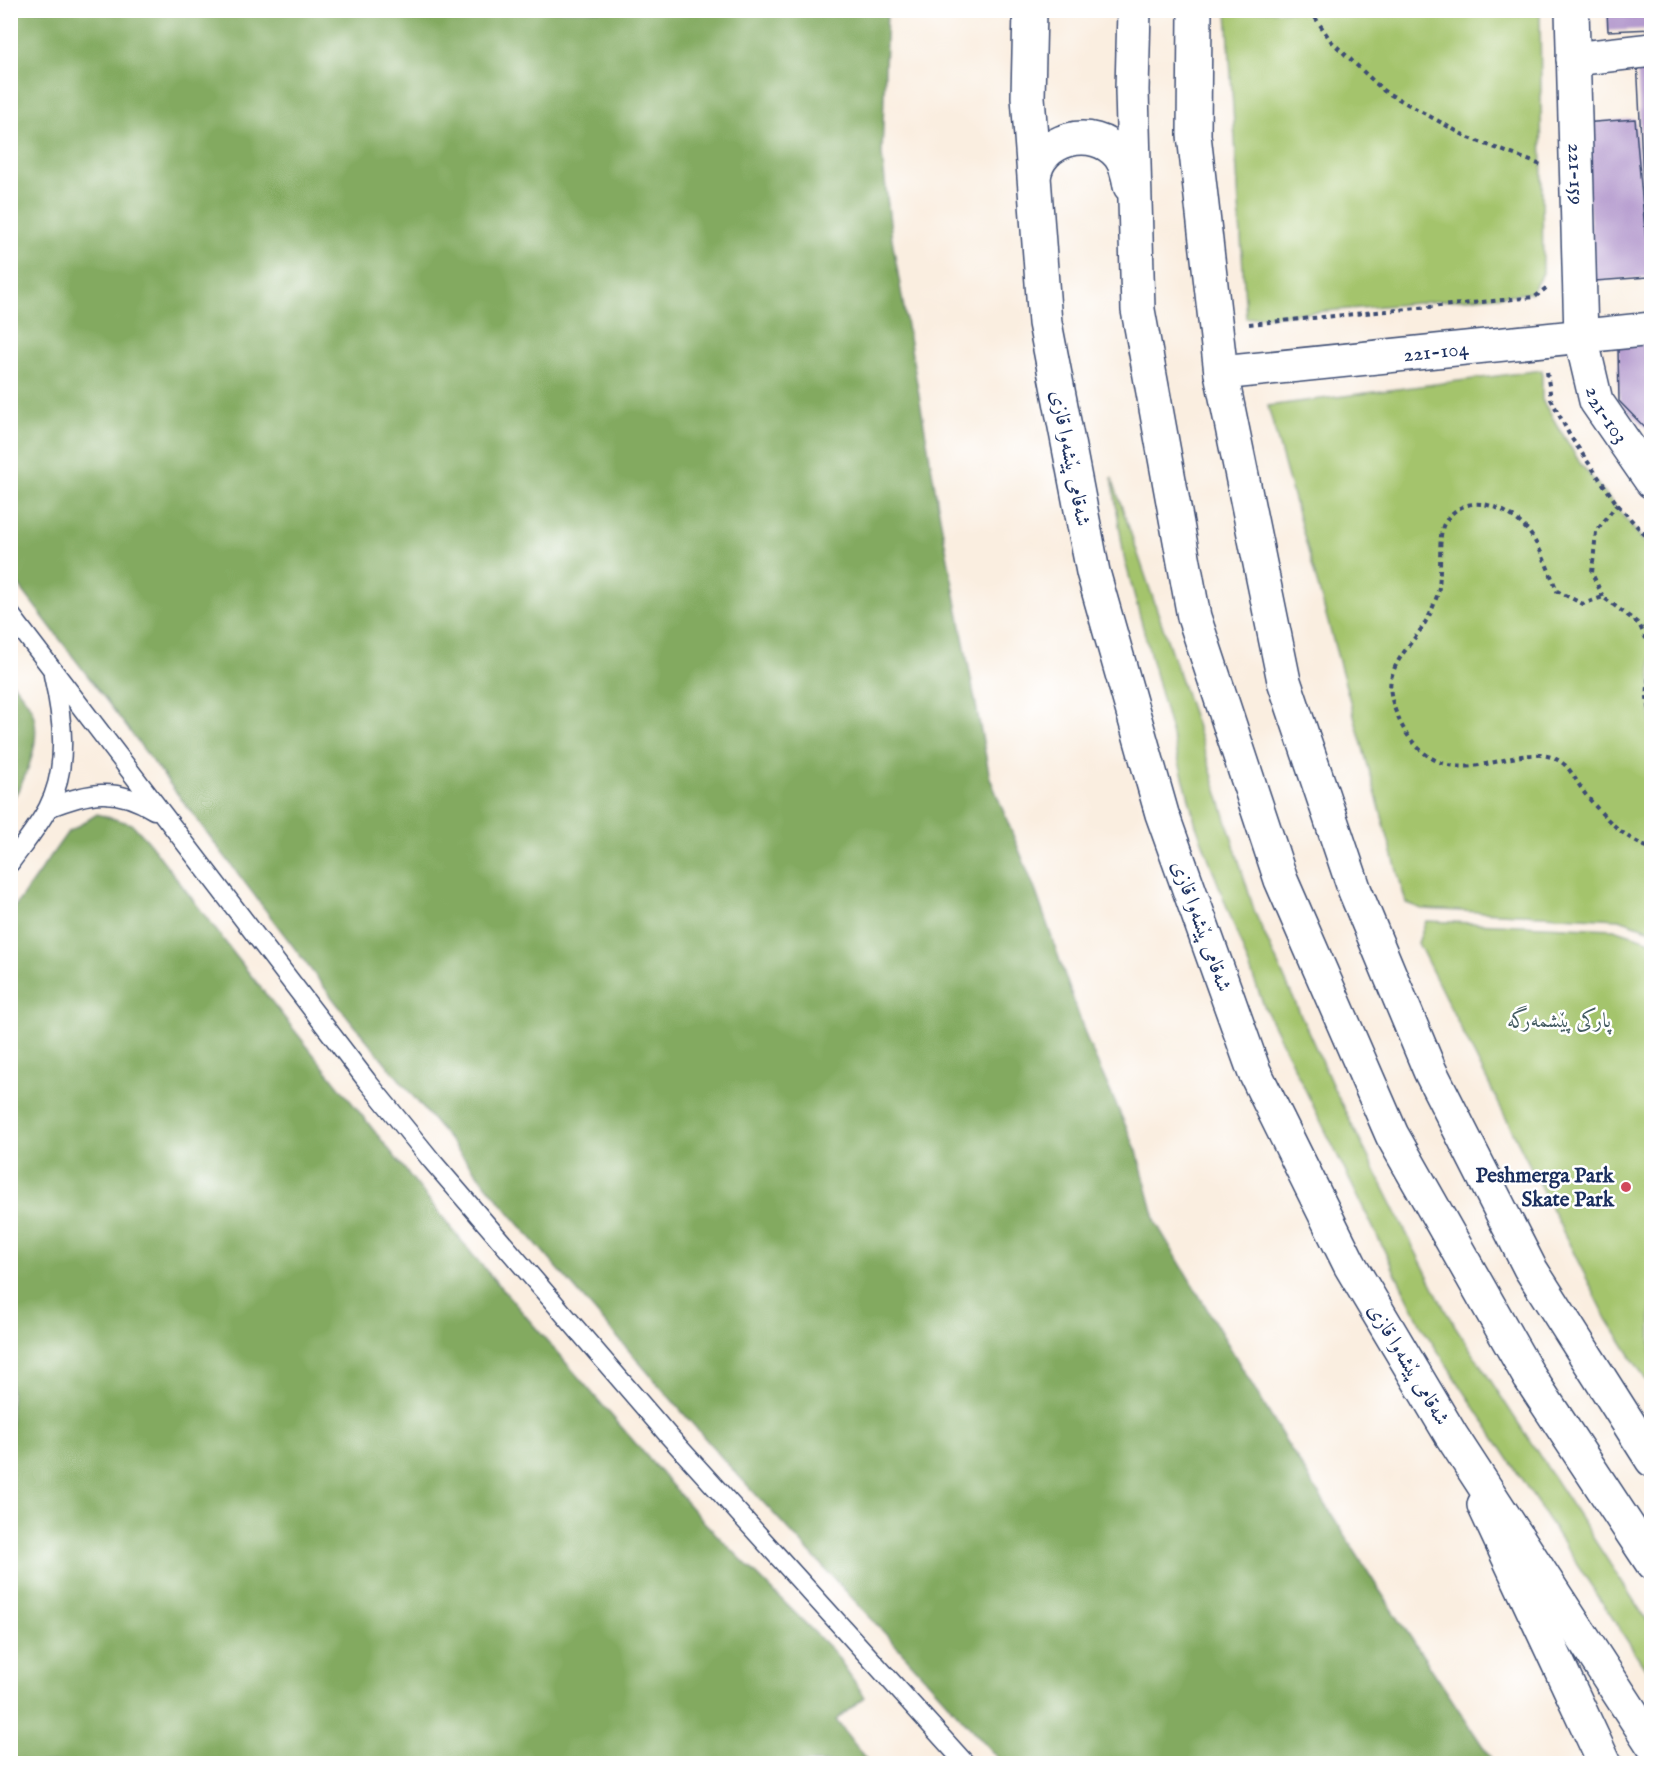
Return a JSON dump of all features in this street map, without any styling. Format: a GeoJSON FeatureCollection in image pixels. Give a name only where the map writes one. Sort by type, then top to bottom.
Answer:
{"type":"FeatureCollection","features":[{"type":"Feature","properties":{"kind":"main road","name":"شەقامی پێشەوا قازی"},"geometry":{"type":"LineString","coordinates":[[1030,10],[1028,98],[1045,323],[1093,572],[1162,813],[1254,1071],[1350,1265],[1451,1435],[1652,1744]]}},
{"type":"Feature","properties":{"kind":"main road"},"geometry":{"type":"LineString","coordinates":[[1134,10],[1132,90],[1138,310],[1194,616],[1281,880],[1392,1136],[1530,1378],[1652,1563]]}},
{"type":"Feature","properties":{"kind":"main road"},"geometry":{"type":"LineString","coordinates":[[1195,10],[1194,135],[1221,373],[1284,681],[1355,891],[1430,1071],[1530,1268],[1652,1460]]}},
{"type":"Feature","properties":{"kind":"main road","name":"221-159"},"geometry":{"type":"LineString","coordinates":[[1572,10],[1581,338]]}},
{"type":"Feature","properties":{"kind":"main road"},"geometry":{"type":"LineString","coordinates":[[1572,59],[1652,50]]}},
{"type":"Feature","properties":{"kind":"main road"},"geometry":{"type":"LineString","coordinates":[[1034,178],[1035,170],[1043,155],[1056,144],[1072,138],[1088,138],[1104,143],[1118,153],[1127,168],[1135,208]]}},
{"type":"Feature","properties":{"kind":"main road","name":"221-104"},"geometry":{"type":"LineString","coordinates":[[1221,373],[1652,329]]}},
{"type":"Feature","properties":{"kind":"main road","name":"221-103"},"geometry":{"type":"LineString","coordinates":[[1581,338],[1596,401],[1650,480]]}},
{"type":"Feature","properties":{"kind":"main road"},"geometry":{"type":"LineString","coordinates":[[1451,1435],[1605,1764]]}},
{"type":"Feature","properties":{"kind":"lane"},"geometry":{"type":"LineString","coordinates":[[10,614],[367,1081],[432,1161],[668,1435],[961,1760]]}},
{"type":"Feature","properties":{"kind":"lane"},"geometry":{"type":"LineString","coordinates":[[10,862],[48,808],[59,769],[62,749],[62,713],[52,668]]}},
{"type":"Feature","properties":{"kind":"lane"},"geometry":{"type":"LineString","coordinates":[[48,808],[87,795],[120,794],[134,798],[164,816]]}},
{"type":"Feature","properties":{"kind":"path"},"geometry":{"type":"LineString","coordinates":[[1310,10],[1331,41],[1384,91],[1469,138],[1545,166]]}},
{"type":"Feature","properties":{"kind":"path"},"geometry":{"type":"LineString","coordinates":[[1545,154],[1545,177]]}},
{"type":"Feature","properties":{"kind":"path"},"geometry":{"type":"LineString","coordinates":[[1239,324],[1535,297],[1548,287]]}},
{"type":"Feature","properties":{"kind":"path"},"geometry":{"type":"LineString","coordinates":[[1547,365],[1551,399],[1570,436],[1617,504],[1652,543]]}},
{"type":"Feature","properties":{"kind":"path"},"geometry":{"type":"LineString","coordinates":[[1650,480],[1617,504],[1596,532],[1592,573],[1603,597],[1639,624],[1651,649],[1647,698],[1652,718]]}},
{"type":"Feature","properties":{"kind":"path"},"geometry":{"type":"LineString","coordinates":[[1603,597],[1583,604],[1557,591],[1532,536],[1511,514],[1482,502],[1460,506],[1443,525],[1438,593],[1426,621],[1403,653],[1391,680],[1393,707],[1412,742],[1435,762],[1460,768],[1487,765],[1516,757],[1546,755],[1565,765],[1587,795],[1617,829],[1637,844],[1652,849]]}},
{"type":"Feature","properties":{"kind":"green space"},"geometry":{"type":"Polygon","coordinates":[[[11,10],[887,11],[882,155],[892,239],[940,517],[990,778],[1036,892],[1088,1042],[1137,1151],[1156,1223],[1285,1440],[1378,1588],[1494,1763],[1002,1763],[723,1459],[512,1216],[337,1004],[11,575],[11,10]]]}},
{"type":"Feature","properties":{"kind":"green space"},"geometry":{"type":"Polygon","coordinates":[[[1227,11],[1540,11],[1543,273],[1531,293],[1246,318],[1227,11]]]}},
{"type":"Feature","properties":{"kind":"green space"},"geometry":{"type":"Polygon","coordinates":[[[1542,370],[1542,400],[1580,463],[1651,550],[1651,930],[1619,919],[1422,909],[1406,903],[1268,406],[1542,370]]]}},
{"type":"Feature","properties":{"kind":"green space"},"geometry":{"type":"Polygon","coordinates":[[[1112,478],[1201,739],[1255,913],[1335,1091],[1446,1312],[1651,1627],[1651,1677],[1422,1327],[1264,1006],[1196,825],[1124,557],[1112,478]]]}},
{"type":"Feature","properties":{"kind":"green space"},"geometry":{"type":"Polygon","coordinates":[[[10,680],[30,706],[36,730],[28,768],[11,802],[10,680]]]}},
{"type":"Feature","properties":{"kind":"green space"},"geometry":{"type":"Polygon","coordinates":[[[97,814],[132,824],[148,841],[245,968],[472,1254],[700,1518],[835,1653],[865,1697],[836,1720],[869,1763],[11,1763],[11,912],[67,833],[97,814]]]}},
{"type":"Feature","properties":{"kind":"green space","name":"پارکی پێشمەرگە"},"geometry":{"type":"Polygon","coordinates":[[[1426,921],[1614,929],[1651,941],[1651,1388],[1607,1319],[1418,943],[1426,921]]]}},
{"type":"Feature","properties":{"kind":"building"},"geometry":{"type":"Polygon","coordinates":[[[1607,10],[1652,10],[1652,29],[1608,31],[1607,10]]]}},
{"type":"Feature","properties":{"kind":"building"},"geometry":{"type":"Polygon","coordinates":[[[1652,58],[1652,263],[1647,263],[1648,277],[1595,281],[1582,123],[1635,119],[1646,242],[1637,59],[1652,58]]]}},
{"type":"Feature","properties":{"kind":"building"},"geometry":{"type":"Polygon","coordinates":[[[1652,343],[1652,435],[1619,401],[1618,346],[1652,343]]]}},
{"type":"Feature","properties":{"kind":"place","name":"Peshmerga Park Skate Park"},"geometry":{"type":"Point","coordinates":[1626,1187]}}]}
